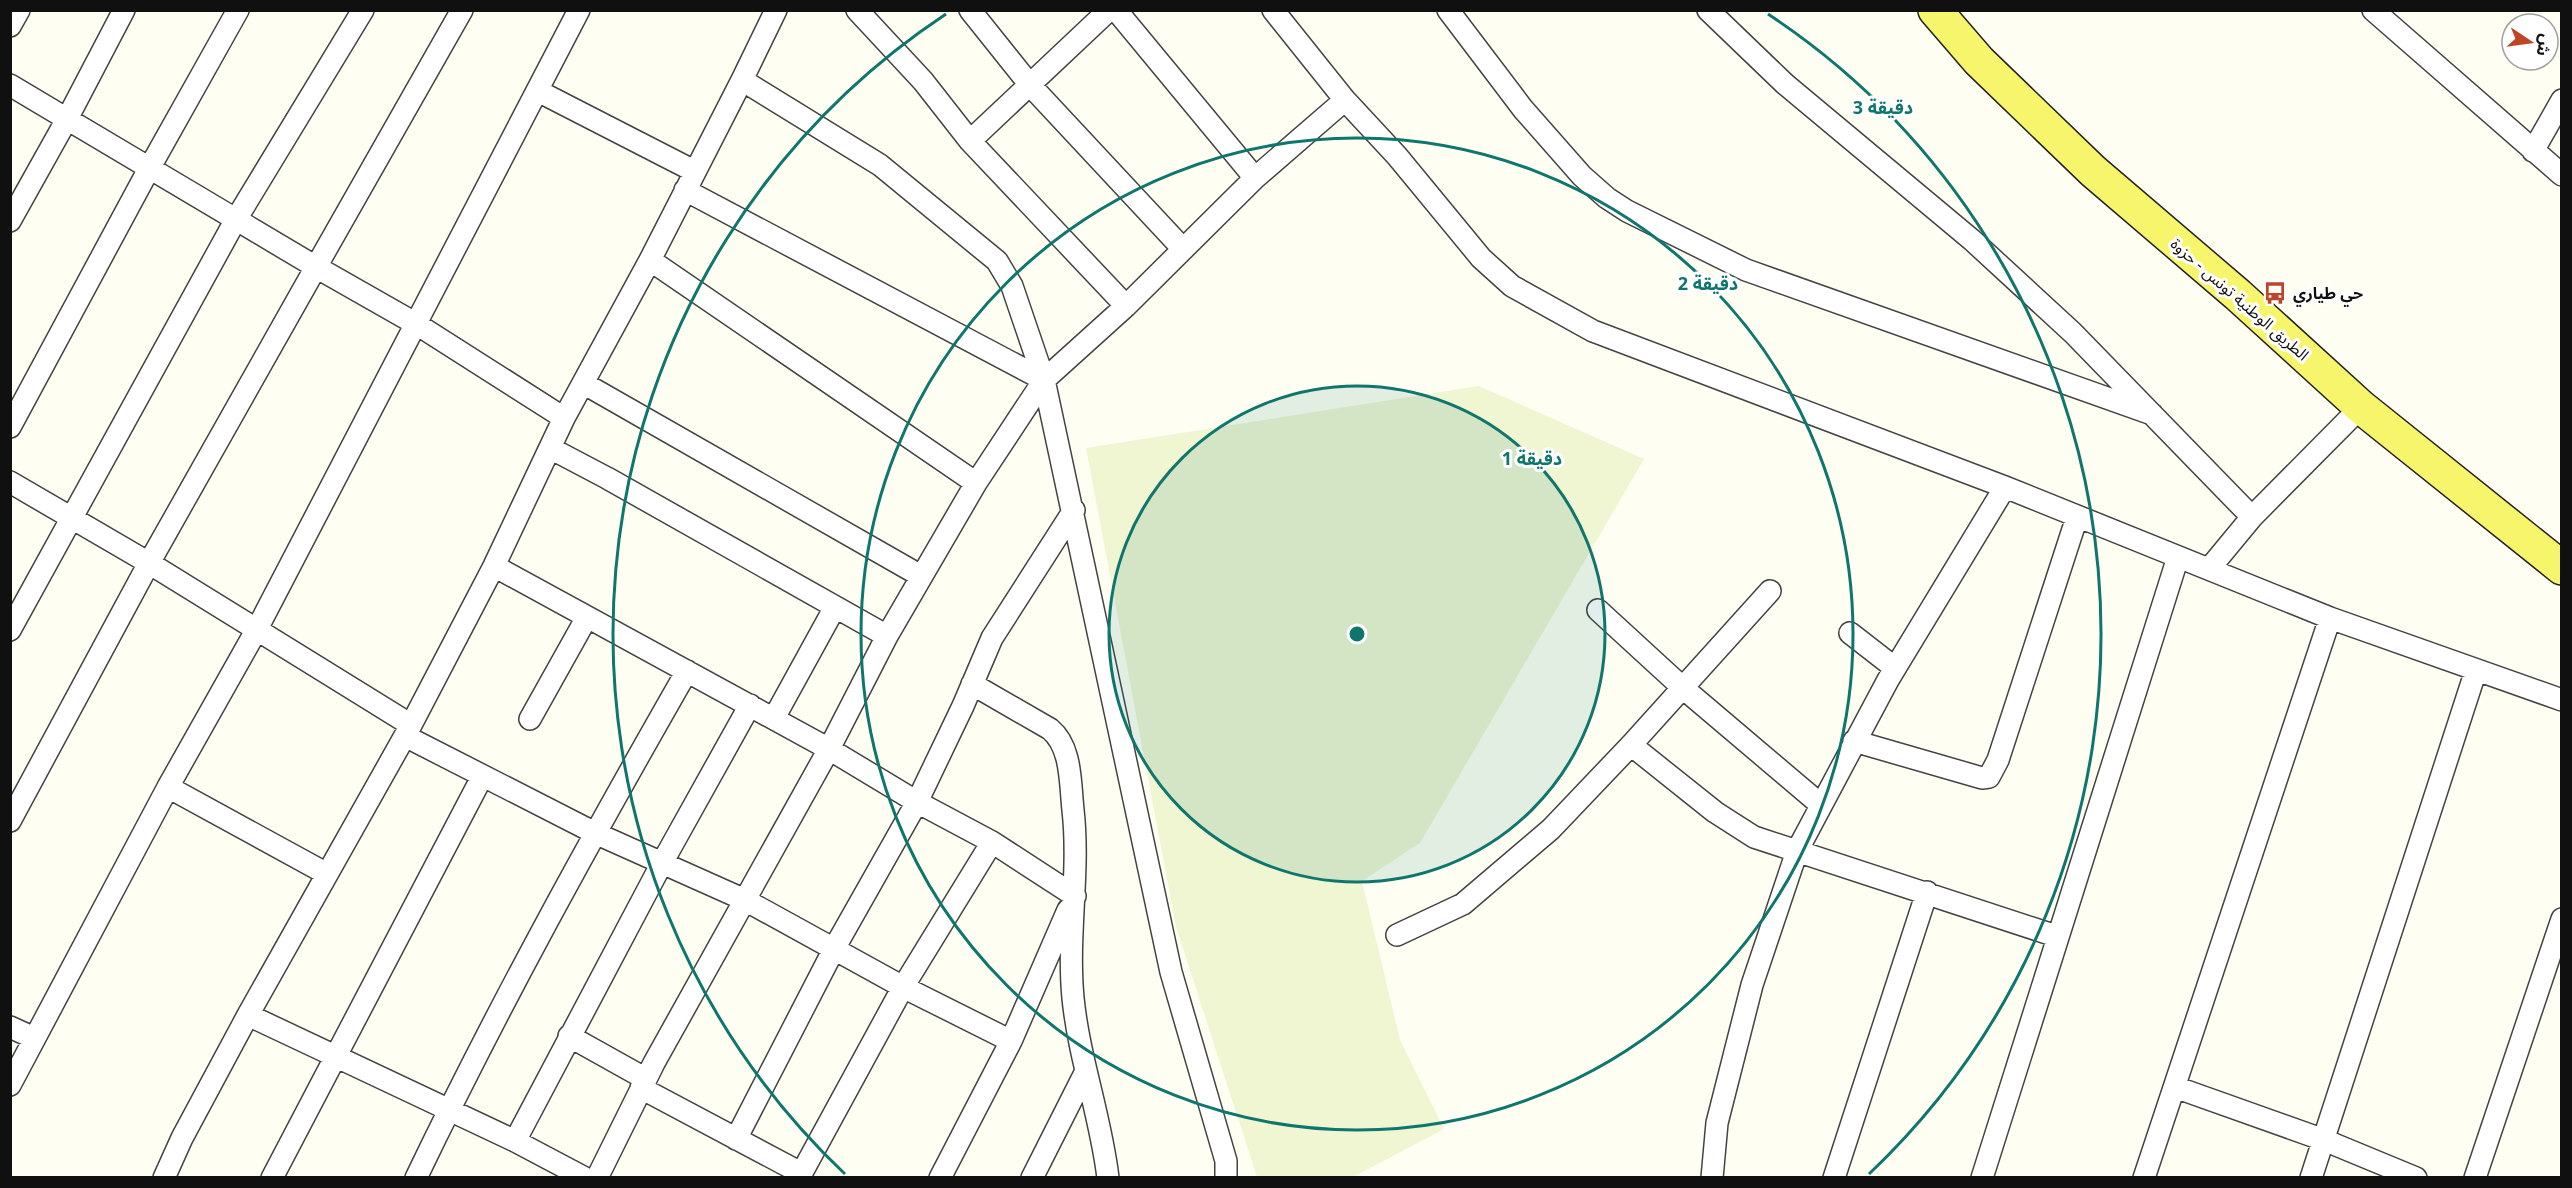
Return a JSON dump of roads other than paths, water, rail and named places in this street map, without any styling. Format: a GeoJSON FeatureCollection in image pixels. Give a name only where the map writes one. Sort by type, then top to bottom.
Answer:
{"type":"FeatureCollection","features":[{"type":"Feature","properties":{"kind":"main road","name":"الطريق الوطنية تونس - حزوة"},"geometry":{"type":"LineString","coordinates":[[1935,10],[1979,61],[2093,171],[2238,295],[2361,407],[2562,568]]}},
{"type":"Feature","properties":{"kind":"street"},"geometry":{"type":"LineString","coordinates":[[10,26],[19,10]]}},
{"type":"Feature","properties":{"kind":"street"},"geometry":{"type":"LineString","coordinates":[[10,221],[124,10]]}},
{"type":"Feature","properties":{"kind":"street"},"geometry":{"type":"LineString","coordinates":[[10,427],[150,167],[238,10]]}},
{"type":"Feature","properties":{"kind":"street"},"geometry":{"type":"LineString","coordinates":[[10,630],[235,221],[363,10]]}},
{"type":"Feature","properties":{"kind":"street"},"geometry":{"type":"LineString","coordinates":[[10,821],[149,563],[462,10]]}},
{"type":"Feature","properties":{"kind":"street"},"geometry":{"type":"LineString","coordinates":[[10,1085],[168,787],[257,629],[418,325],[579,10]]}},
{"type":"Feature","properties":{"kind":"street"},"geometry":{"type":"LineString","coordinates":[[857,10],[923,81],[970,141],[1126,306]]}},
{"type":"Feature","properties":{"kind":"street"},"geometry":{"type":"LineString","coordinates":[[970,10],[1030,85],[1182,249]]}},
{"type":"Feature","properties":{"kind":"street"},"geometry":{"type":"LineString","coordinates":[[970,141],[1109,10]]}},
{"type":"Feature","properties":{"kind":"street"},"geometry":{"type":"LineString","coordinates":[[1116,10],[1255,178]]}},
{"type":"Feature","properties":{"kind":"street"},"geometry":{"type":"LineString","coordinates":[[1272,10],[1345,100],[1397,156],[1480,258],[1512,286],[1593,331],[2005,488],[2331,618],[2562,700]]}},
{"type":"Feature","properties":{"kind":"street"},"geometry":{"type":"LineString","coordinates":[[1708,10],[1785,84],[1972,240],[2073,333],[2252,518]]}},
{"type":"Feature","properties":{"kind":"street"},"geometry":{"type":"LineString","coordinates":[[2373,10],[2562,175]]}},
{"type":"Feature","properties":{"kind":"street"},"geometry":{"type":"LineString","coordinates":[[1449,11],[1523,109],[1582,176],[1607,198],[1627,210],[1746,270],[2152,414]]}},
{"type":"Feature","properties":{"kind":"street"},"geometry":{"type":"LineString","coordinates":[[164,1178],[182,1138],[248,1015],[408,731],[494,566],[564,418],[650,260],[742,80],[769,13]]}},
{"type":"Feature","properties":{"kind":"street"},"geometry":{"type":"LineString","coordinates":[[742,80],[880,165],[997,261],[1012,286],[1044,380],[1074,510],[1171,972],[1226,1161],[1226,1178]]}},
{"type":"Feature","properties":{"kind":"street"},"geometry":{"type":"LineString","coordinates":[[10,85],[150,167],[235,221],[418,325],[564,418]]}},
{"type":"Feature","properties":{"kind":"street"},"geometry":{"type":"LineString","coordinates":[[538,91],[689,181],[1044,380]]}},
{"type":"Feature","properties":{"kind":"street"},"geometry":{"type":"LineString","coordinates":[[597,1178],[644,1083],[829,749],[887,636],[976,483],[1044,380],[1126,306],[1255,178],[1345,100]]}},
{"type":"Feature","properties":{"kind":"street"},"geometry":{"type":"LineString","coordinates":[[2533,151],[2562,100]]}},
{"type":"Feature","properties":{"kind":"street"},"geometry":{"type":"LineString","coordinates":[[650,260],[976,483]]}},
{"type":"Feature","properties":{"kind":"street"},"geometry":{"type":"LineString","coordinates":[[583,383],[921,576]]}},
{"type":"Feature","properties":{"kind":"street"},"geometry":{"type":"LineString","coordinates":[[2209,569],[2252,518],[2361,407]]}},
{"type":"Feature","properties":{"kind":"street"},"geometry":{"type":"LineString","coordinates":[[550,448],[887,636]]}},
{"type":"Feature","properties":{"kind":"street"},"geometry":{"type":"LineString","coordinates":[[10,482],[257,629],[408,731],[482,777],[595,833],[745,900],[835,947],[903,987],[1011,1041]]}},
{"type":"Feature","properties":{"kind":"street"},"geometry":{"type":"LineString","coordinates":[[1712,1178],[1717,1124],[1752,985],[1797,851],[1895,668],[2005,488]]}},
{"type":"Feature","properties":{"kind":"street"},"geometry":{"type":"LineString","coordinates":[[736,1138],[835,947],[917,802],[992,638],[1074,510]]}},
{"type":"Feature","properties":{"kind":"street"},"geometry":{"type":"LineString","coordinates":[[1854,741],[1982,778],[1989,777],[1998,760],[2077,517]]}},
{"type":"Feature","properties":{"kind":"street"},"geometry":{"type":"LineString","coordinates":[[1982,1178],[2056,936],[2178,557]]}},
{"type":"Feature","properties":{"kind":"street"},"geometry":{"type":"LineString","coordinates":[[494,566],[829,749],[917,802],[992,842],[1075,896]]}},
{"type":"Feature","properties":{"kind":"street"},"geometry":{"type":"LineString","coordinates":[[1397,935],[1463,904],[1498,877],[1551,829],[1631,745],[1770,591]]}},
{"type":"Feature","properties":{"kind":"street"},"geometry":{"type":"LineString","coordinates":[[774,718],[835,607]]}},
{"type":"Feature","properties":{"kind":"street"},"geometry":{"type":"LineString","coordinates":[[1598,610],[1683,688],[1821,805]]}},
{"type":"Feature","properties":{"kind":"street"},"geometry":{"type":"LineString","coordinates":[[530,719],[587,617]]}},
{"type":"Feature","properties":{"kind":"street"},"geometry":{"type":"LineString","coordinates":[[2144,1178],[2331,618]]}},
{"type":"Feature","properties":{"kind":"street"},"geometry":{"type":"LineString","coordinates":[[1850,633],[1895,668]]}},
{"type":"Feature","properties":{"kind":"street"},"geometry":{"type":"LineString","coordinates":[[2311,1178],[2476,669]]}},
{"type":"Feature","properties":{"kind":"street"},"geometry":{"type":"LineString","coordinates":[[416,1178],[449,1109],[595,833],[687,671]]}},
{"type":"Feature","properties":{"kind":"street"},"geometry":{"type":"LineString","coordinates":[[972,684],[1059,736],[1066,752],[1073,813],[1075,896],[1071,976],[1086,1071],[1108,1178]]}},
{"type":"Feature","properties":{"kind":"street"},"geometry":{"type":"LineString","coordinates":[[515,1140],[662,862],[750,705]]}},
{"type":"Feature","properties":{"kind":"street"},"geometry":{"type":"LineString","coordinates":[[1631,745],[1715,812],[1754,837],[2056,936]]}},
{"type":"Feature","properties":{"kind":"street"},"geometry":{"type":"LineString","coordinates":[[272,1178],[482,777]]}},
{"type":"Feature","properties":{"kind":"street"},"geometry":{"type":"LineString","coordinates":[[168,787],[327,874]]}},
{"type":"Feature","properties":{"kind":"street"},"geometry":{"type":"LineString","coordinates":[[569,1036],[800,1175],[903,987],[992,842]]}},
{"type":"Feature","properties":{"kind":"street"},"geometry":{"type":"LineString","coordinates":[[1834,1178],[1926,892]]}},
{"type":"Feature","properties":{"kind":"street"},"geometry":{"type":"LineString","coordinates":[[940,1178],[1011,1041],[1075,896]]}},
{"type":"Feature","properties":{"kind":"street"},"geometry":{"type":"LineString","coordinates":[[2475,1178],[2562,919]]}},
{"type":"Feature","properties":{"kind":"street"},"geometry":{"type":"LineString","coordinates":[[248,1015],[515,1140],[585,1178]]}},
{"type":"Feature","properties":{"kind":"street"},"geometry":{"type":"LineString","coordinates":[[10,1027],[34,1038]]}},
{"type":"Feature","properties":{"kind":"street"},"geometry":{"type":"LineString","coordinates":[[1032,1178],[1086,1071]]}},
{"type":"Feature","properties":{"kind":"street"},"geometry":{"type":"LineString","coordinates":[[2175,1087],[2324,1140],[2416,1178]]}},
{"type":"Feature","properties":{"kind":"place","name":"حي طياري"},"geometry":{"type":"Point","coordinates":[2275,293]}}]}
